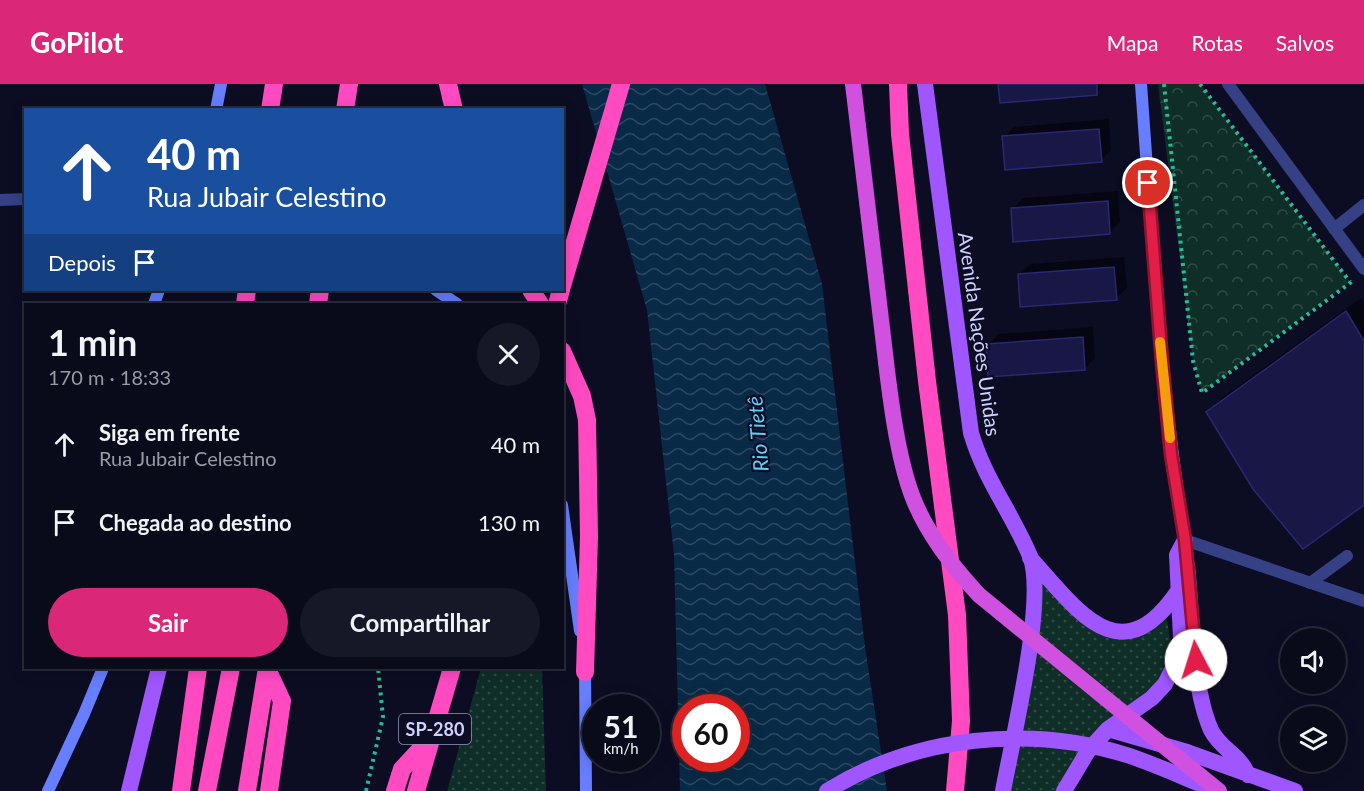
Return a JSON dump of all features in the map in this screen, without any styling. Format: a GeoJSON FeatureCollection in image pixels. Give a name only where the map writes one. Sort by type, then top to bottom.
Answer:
{"type":"FeatureCollection","features":[{"type":"Feature","properties":{"kind":"highway"},"geometry":{"type":"LineString","coordinates":[[346,107],[349,84]]}},
{"type":"Feature","properties":{"kind":"highway"},"geometry":{"type":"LineString","coordinates":[[448,84],[454,108]]}},
{"type":"Feature","properties":{"kind":"highway"},"geometry":{"type":"LineString","coordinates":[[564,281],[621,84]]}},
{"type":"Feature","properties":{"kind":"highway"},"geometry":{"type":"LineString","coordinates":[[853,84],[887,370],[907,477],[912,496],[927,527],[955,570],[979,595],[1218,791]]}},
{"type":"Feature","properties":{"kind":"highway"},"geometry":{"type":"LineString","coordinates":[[898,84],[902,146],[961,677],[955,791]]}},
{"type":"Feature","properties":{"kind":"highway"},"geometry":{"type":"LineString","coordinates":[[564,356],[582,396],[587,420],[589,536],[585,672]]}},
{"type":"Feature","properties":{"kind":"highway"},"geometry":{"type":"LineString","coordinates":[[181,791],[198,669]]}},
{"type":"Feature","properties":{"kind":"highway"},"geometry":{"type":"LineString","coordinates":[[207,791],[231,669]]}},
{"type":"Feature","properties":{"kind":"highway"},"geometry":{"type":"LineString","coordinates":[[247,791],[267,669]]}},
{"type":"Feature","properties":{"kind":"highway"},"geometry":{"type":"LineString","coordinates":[[267,669],[282,701],[269,791]]}},
{"type":"Feature","properties":{"kind":"highway","name":"SP-280"},"geometry":{"type":"LineString","coordinates":[[416,791],[452,669]]}},
{"type":"Feature","properties":{"kind":"highway"},"geometry":{"type":"LineString","coordinates":[[395,791],[402,770],[432,737]]}},
{"type":"Feature","properties":{"kind":"main road"},"geometry":{"type":"LineString","coordinates":[[217,108],[221,84]]}},
{"type":"Feature","properties":{"kind":"main road","name":"Avenida Nações Unidas"},"geometry":{"type":"LineString","coordinates":[[925,84],[971,433],[984,471],[1030,558],[1034,584],[1033,617],[1003,791]]}},
{"type":"Feature","properties":{"kind":"main road"},"geometry":{"type":"LineString","coordinates":[[1141,84],[1162,362],[1171,454],[1185,540],[1196,660],[1207,718],[1220,743],[1242,761],[1248,775]]}},
{"type":"Feature","properties":{"kind":"main road"},"geometry":{"type":"LineString","coordinates":[[438,291],[456,303]]}},
{"type":"Feature","properties":{"kind":"main road"},"geometry":{"type":"LineString","coordinates":[[564,520],[585,672],[586,791]]}},
{"type":"Feature","properties":{"kind":"main road"},"geometry":{"type":"LineString","coordinates":[[1064,791],[1088,751],[1108,729],[1152,698],[1165,684],[1175,664],[1181,638],[1177,555],[1185,540]]}},
{"type":"Feature","properties":{"kind":"main road"},"geometry":{"type":"LineString","coordinates":[[1030,558],[1077,610],[1096,626],[1113,632],[1132,630],[1153,620],[1165,611],[1178,591]]}},
{"type":"Feature","properties":{"kind":"main road"},"geometry":{"type":"LineString","coordinates":[[48,791],[103,669]]}},
{"type":"Feature","properties":{"kind":"main road"},"geometry":{"type":"LineString","coordinates":[[129,791],[159,669]]}},
{"type":"Feature","properties":{"kind":"main road"},"geometry":{"type":"LineString","coordinates":[[1108,729],[1187,752],[1295,791]]}},
{"type":"Feature","properties":{"kind":"main road"},"geometry":{"type":"LineString","coordinates":[[826,791],[893,758],[940,746],[1029,738],[1072,742],[1129,756],[1218,791]]}},
{"type":"Feature","properties":{"kind":"street"},"geometry":{"type":"LineString","coordinates":[[1228,84],[1364,268]]}},
{"type":"Feature","properties":{"kind":"street"},"geometry":{"type":"LineString","coordinates":[[0,200],[24,199]]}},
{"type":"Feature","properties":{"kind":"street"},"geometry":{"type":"LineString","coordinates":[[1334,229],[1364,205]]}},
{"type":"Feature","properties":{"kind":"street"},"geometry":{"type":"LineString","coordinates":[[1185,540],[1364,602]]}},
{"type":"Feature","properties":{"kind":"street"},"geometry":{"type":"LineString","coordinates":[[1310,583],[1347,556]]}},
{"type":"Feature","properties":{"kind":"path"},"geometry":{"type":"LineString","coordinates":[[1164,84],[1193,361],[1202,393],[1350,282],[1200,84]]}},
{"type":"Feature","properties":{"kind":"path"},"geometry":{"type":"LineString","coordinates":[[366,791],[383,717],[378,669]]}},
{"type":"Feature","properties":{"kind":"green space"},"geometry":{"type":"Polygon","coordinates":[[[1158,84],[1200,84],[1350,282],[1202,393],[1193,361],[1158,84]]]}},
{"type":"Feature","properties":{"kind":"green space"},"geometry":{"type":"Polygon","coordinates":[[[1030,558],[1113,632],[1165,611],[1175,664],[1165,684],[1107,729],[1064,791],[1003,791],[1019,701],[1030,558]]]}},
{"type":"Feature","properties":{"kind":"green space"},"geometry":{"type":"Polygon","coordinates":[[[481,669],[542,669],[546,791],[447,791],[481,669]]]}},
{"type":"Feature","properties":{"kind":"water","name":"Rio Tietê"},"geometry":{"type":"Polygon","coordinates":[[[582,84],[765,84],[822,284],[865,647],[887,791],[680,791],[680,772],[750,772],[750,694],[678,694],[674,555],[647,310],[582,84]]]}},
{"type":"Feature","properties":{"kind":"building"},"geometry":{"type":"Polygon","coordinates":[[[998,84],[1097,84],[1097,95],[1000,103],[998,84]]]}},
{"type":"Feature","properties":{"kind":"building"},"geometry":{"type":"Polygon","coordinates":[[[1099,129],[1102,162],[1005,170],[1002,136],[1099,129]]]}},
{"type":"Feature","properties":{"kind":"building"},"geometry":{"type":"Polygon","coordinates":[[[1108,201],[1110,234],[1013,242],[1011,208],[1108,201]]]}},
{"type":"Feature","properties":{"kind":"building"},"geometry":{"type":"Polygon","coordinates":[[[1114,267],[1117,300],[1020,307],[1018,274],[1114,267]]]}},
{"type":"Feature","properties":{"kind":"building"},"geometry":{"type":"Polygon","coordinates":[[[1346,311],[1364,341],[1364,505],[1303,549],[1253,489],[1206,412],[1346,311]]]}},
{"type":"Feature","properties":{"kind":"building"},"geometry":{"type":"Polygon","coordinates":[[[1083,337],[1085,370],[988,377],[986,344],[1083,337]]]}},
{"type":"Feature","properties":{"kind":"slow traffic"},"geometry":{"type":"LineString","coordinates":[[1160,342],[1170,438]]}},
{"type":"Feature","properties":{"kind":"route"},"geometry":{"type":"LineString","coordinates":[[1148,183],[1171,454],[1185,540],[1196,660]]}}]}
